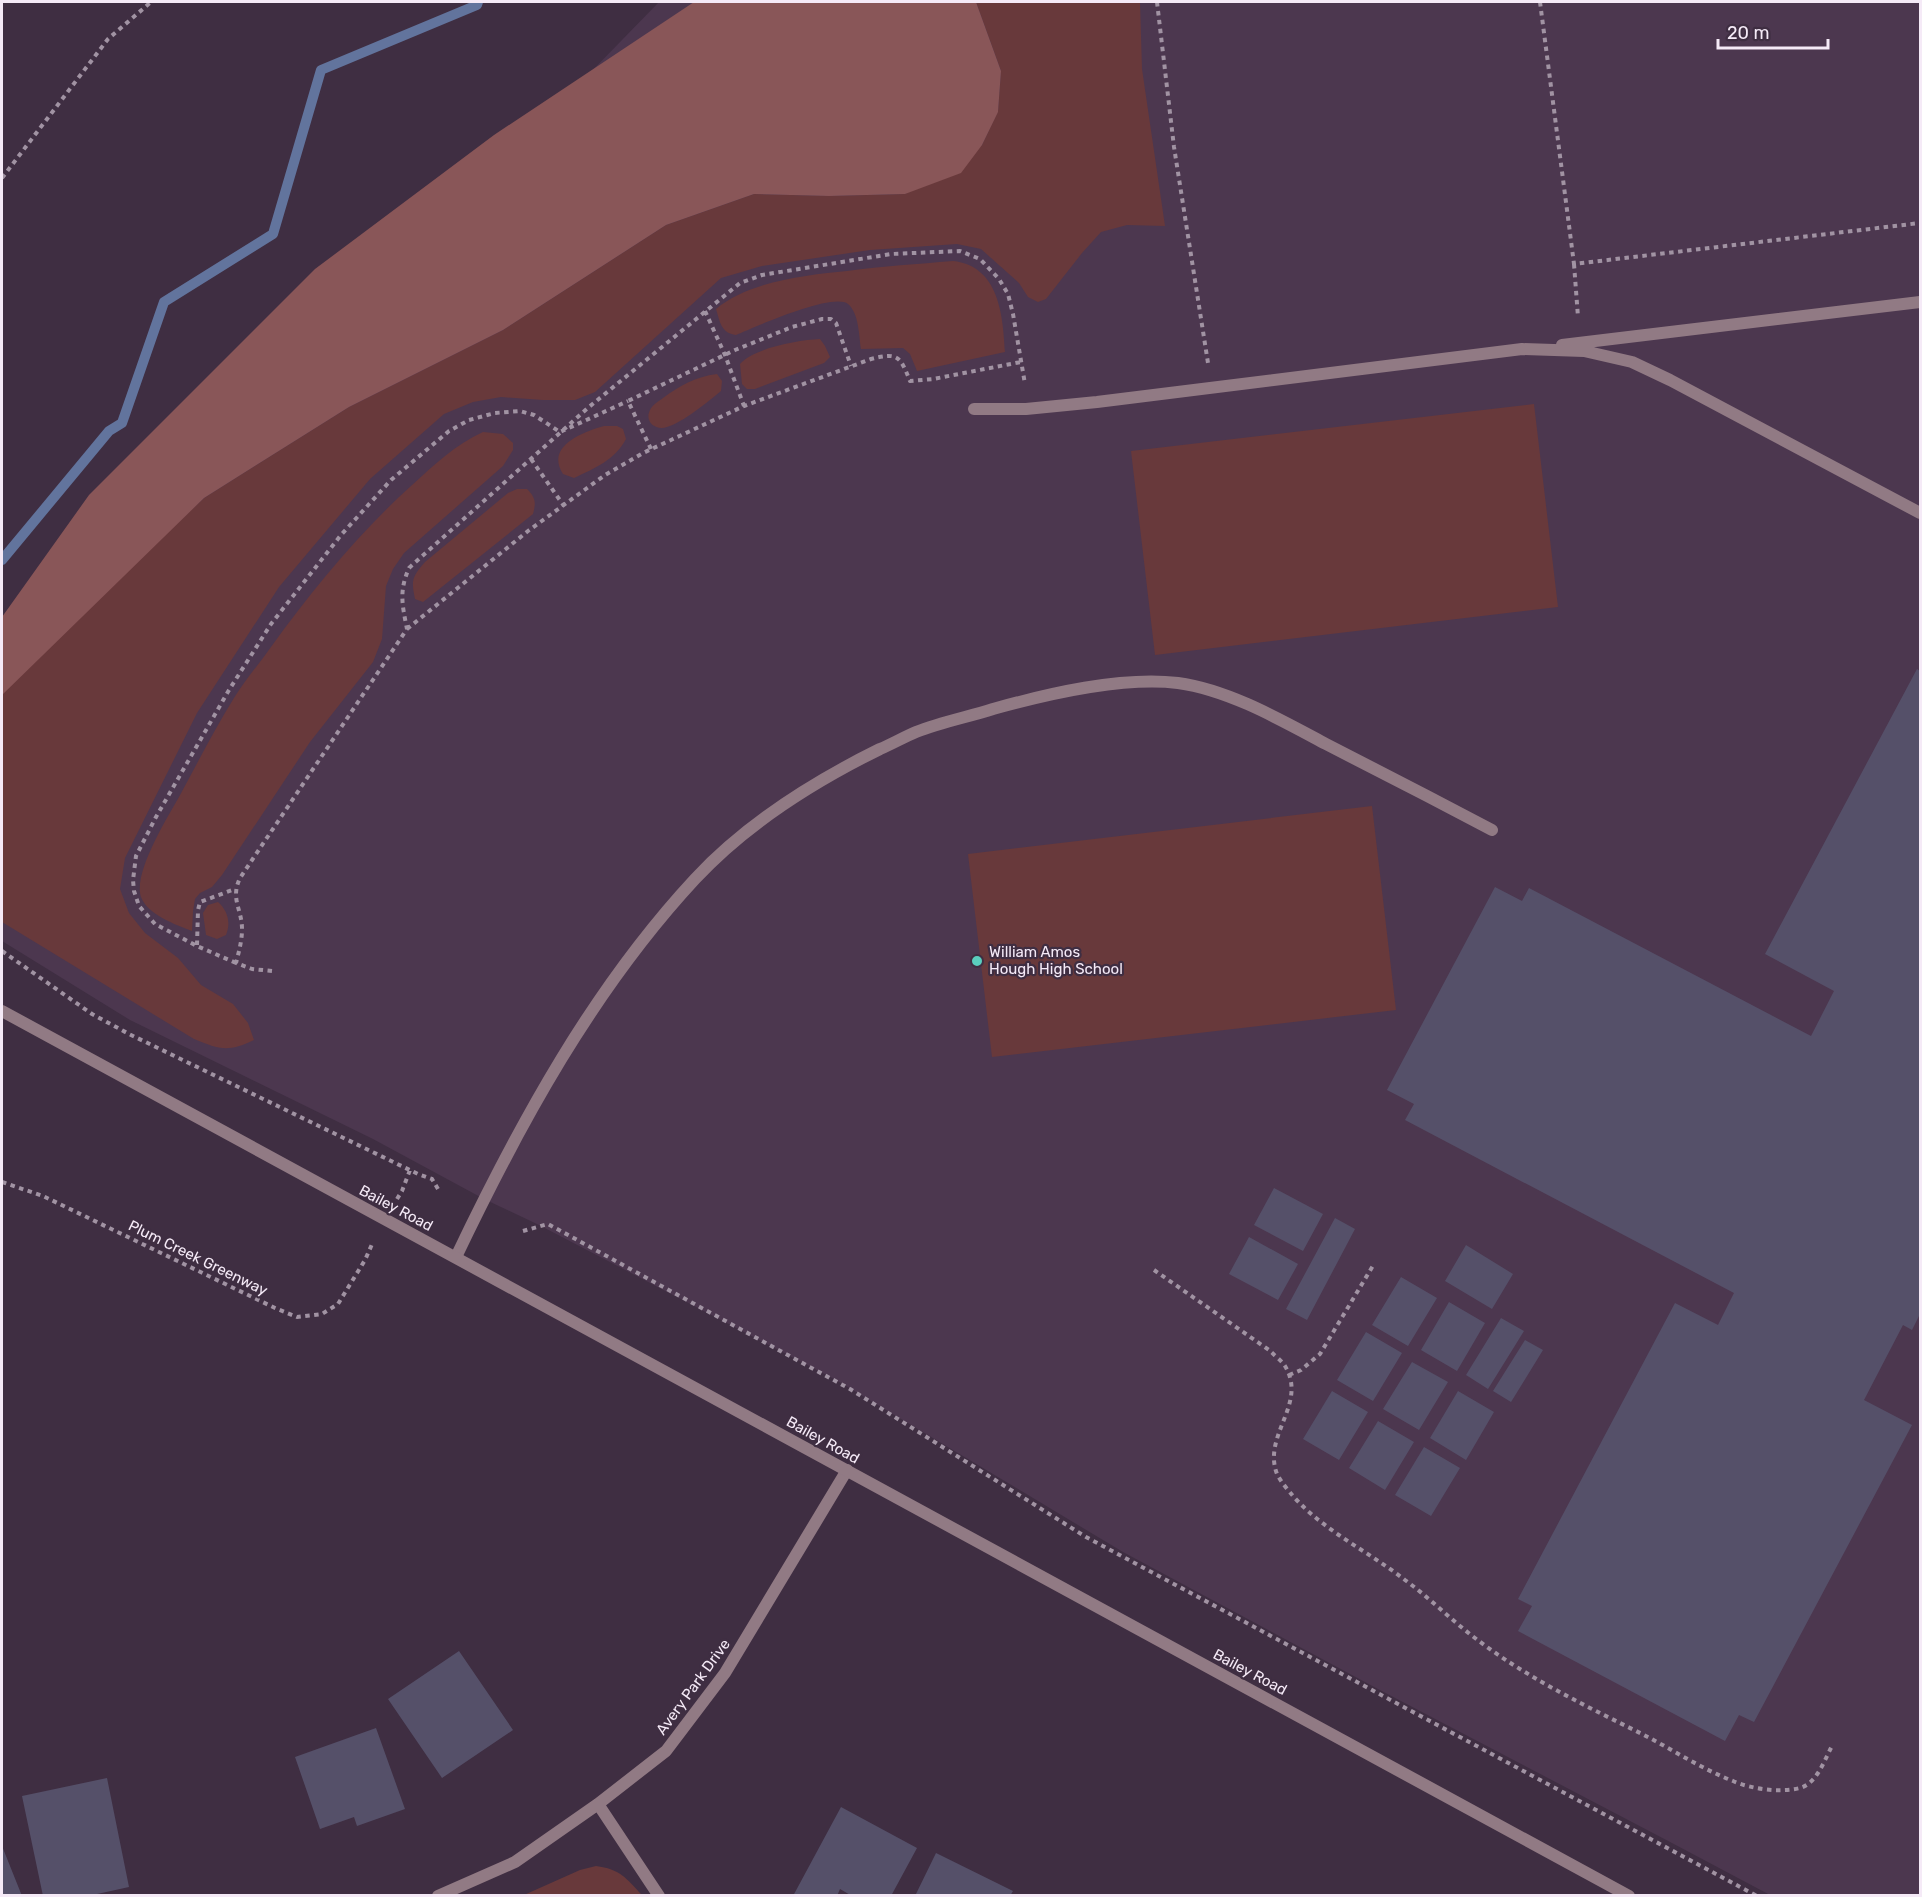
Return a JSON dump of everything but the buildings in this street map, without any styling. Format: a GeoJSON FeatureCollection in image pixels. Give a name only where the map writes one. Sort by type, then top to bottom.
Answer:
{"type":"FeatureCollection","features":[{"type":"Feature","properties":{"kind":"street"},"geometry":{"type":"LineString","coordinates":[[974,409],[1031,408],[1920,302]]}},
{"type":"Feature","properties":{"kind":"street"},"geometry":{"type":"LineString","coordinates":[[1522,349],[1584,351],[1632,362],[1920,513]]}},
{"type":"Feature","properties":{"kind":"street"},"geometry":{"type":"LineString","coordinates":[[456,1257],[484,1199],[568,1046],[634,951],[695,879],[736,841],[787,801],[853,763],[916,732],[1040,696],[1130,683],[1178,683],[1210,691],[1259,709],[1492,830]]}},
{"type":"Feature","properties":{"kind":"street","name":"Bailey Road"},"geometry":{"type":"LineString","coordinates":[[2,1011],[1629,1896]]}},
{"type":"Feature","properties":{"kind":"street","name":"Avery Park Drive"},"geometry":{"type":"LineString","coordinates":[[438,1896],[514,1862],[598,1804],[666,1750],[725,1673],[846,1470]]}},
{"type":"Feature","properties":{"kind":"street"},"geometry":{"type":"LineString","coordinates":[[598,1804],[659,1896]]}},
{"type":"Feature","properties":{"kind":"path"},"geometry":{"type":"LineString","coordinates":[[2,178],[108,39],[151,2]]}},
{"type":"Feature","properties":{"kind":"path"},"geometry":{"type":"LineString","coordinates":[[1157,2],[1174,147],[1212,387]]}},
{"type":"Feature","properties":{"kind":"path"},"geometry":{"type":"LineString","coordinates":[[1540,2],[1574,264],[1579,342]]}},
{"type":"Feature","properties":{"kind":"path"},"geometry":{"type":"LineString","coordinates":[[1574,264],[1920,223]]}},
{"type":"Feature","properties":{"kind":"path"},"geometry":{"type":"LineString","coordinates":[[407,629],[402,602],[402,584],[409,568],[560,432],[740,283],[762,275],[891,254],[960,251],[980,259],[999,279],[1008,294],[1026,391]]}},
{"type":"Feature","properties":{"kind":"path"},"geometry":{"type":"LineString","coordinates":[[705,311],[744,406]]}},
{"type":"Feature","properties":{"kind":"path"},"geometry":{"type":"LineString","coordinates":[[560,432],[725,355],[792,327],[822,319],[831,319],[836,323],[851,366]]}},
{"type":"Feature","properties":{"kind":"path"},"geometry":{"type":"LineString","coordinates":[[236,963],[241,946],[242,927],[235,889],[240,878],[407,629],[528,531],[605,475],[651,449],[744,406],[851,366],[887,355],[896,356],[903,361],[910,381],[933,379],[1021,362]]}},
{"type":"Feature","properties":{"kind":"path"},"geometry":{"type":"LineString","coordinates":[[628,401],[651,449]]}},
{"type":"Feature","properties":{"kind":"path"},"geometry":{"type":"LineString","coordinates":[[272,971],[252,969],[197,946],[155,924],[139,906],[133,880],[136,856],[156,817],[223,700],[271,624],[341,535],[391,480],[449,430],[478,417],[520,411],[534,416],[560,432]]}},
{"type":"Feature","properties":{"kind":"path"},"geometry":{"type":"LineString","coordinates":[[531,459],[564,506]]}},
{"type":"Feature","properties":{"kind":"path"},"geometry":{"type":"LineString","coordinates":[[197,946],[200,902],[235,889]]}},
{"type":"Feature","properties":{"kind":"path"},"geometry":{"type":"LineString","coordinates":[[2,951],[92,1014],[129,1034],[432,1179],[438,1189]]}},
{"type":"Feature","properties":{"kind":"path"},"geometry":{"type":"LineString","coordinates":[[402,1191],[410,1170]]}},
{"type":"Feature","properties":{"kind":"path","name":"Plum Creek Greenway"},"geometry":{"type":"LineString","coordinates":[[2,1182],[43,1196],[297,1317],[322,1314],[338,1304],[365,1260]]}},
{"type":"Feature","properties":{"kind":"path"},"geometry":{"type":"LineString","coordinates":[[523,1231],[548,1224],[704,1308],[850,1389],[1086,1537],[1757,1896]]}},
{"type":"Feature","properties":{"kind":"path"},"geometry":{"type":"LineString","coordinates":[[1289,1375],[1301,1370],[1320,1353],[1374,1264]]}},
{"type":"Feature","properties":{"kind":"path"},"geometry":{"type":"LineString","coordinates":[[1154,1270],[1269,1350],[1283,1364],[1289,1375],[1292,1389],[1290,1403],[1273,1449],[1278,1476],[1293,1496],[1320,1522],[1405,1580],[1479,1642],[1569,1697],[1734,1782],[1778,1790],[1807,1785],[1814,1779],[1832,1746]]}},
{"type":"Feature","properties":{"kind":"shaded area","name":"William Amos Hough High School"},"geometry":{"type":"Polygon","coordinates":[[[659,2],[1920,2],[1920,1895],[1770,1895],[1123,1552],[836,1380],[539,1225],[484,1199],[373,1139],[130,1020],[2,941],[2,676],[659,2]]]}},
{"type":"Feature","properties":{"kind":"shaded area"},"geometry":{"type":"Polygon","coordinates":[[[694,2],[976,2],[1001,71],[998,112],[982,145],[961,173],[905,194],[829,196],[754,194],[666,225],[503,330],[349,407],[204,498],[2,695],[2,617],[89,495],[315,269],[494,135],[694,2]]]}},
{"type":"Feature","properties":{"kind":"shaded area"},"geometry":{"type":"Polygon","coordinates":[[[976,2],[1140,2],[1142,69],[1165,226],[1127,225],[1101,232],[1046,299],[1038,302],[1028,297],[1019,283],[981,249],[957,244],[870,250],[762,266],[721,278],[595,392],[575,400],[501,397],[473,402],[444,414],[370,479],[279,587],[197,713],[125,858],[120,889],[129,913],[145,933],[178,958],[201,985],[233,1004],[248,1023],[254,1040],[237,1047],[223,1048],[194,1039],[2,922],[2,687],[204,498],[349,407],[503,330],[666,225],[754,194],[829,196],[905,194],[982,145],[998,111],[1001,71],[976,2]]]}},
{"type":"Feature","properties":{"kind":"shaded area"},"geometry":{"type":"Polygon","coordinates":[[[953,261],[968,265],[980,272],[996,294],[1000,308],[1005,352],[917,371],[910,354],[903,348],[861,349],[856,319],[848,304],[840,302],[811,306],[736,335],[724,329],[716,309],[729,299],[779,281],[860,269],[953,261]]]}},
{"type":"Feature","properties":{"kind":"shaded area"},"geometry":{"type":"Polygon","coordinates":[[[820,339],[830,357],[824,363],[755,389],[747,389],[742,384],[740,364],[755,353],[800,341],[820,339]]]}},
{"type":"Feature","properties":{"kind":"shaded area"},"geometry":{"type":"Polygon","coordinates":[[[717,374],[722,381],[721,391],[695,411],[663,428],[655,427],[650,422],[650,410],[660,400],[688,382],[717,374]]]}},
{"type":"Feature","properties":{"kind":"shaded area"},"geometry":{"type":"Polygon","coordinates":[[[1534,404],[1558,607],[1155,655],[1131,451],[1534,404]]]}},
{"type":"Feature","properties":{"kind":"shaded area"},"geometry":{"type":"Polygon","coordinates":[[[604,426],[617,426],[623,429],[626,439],[616,453],[604,463],[574,478],[563,474],[559,456],[563,448],[577,436],[604,426]]]}},
{"type":"Feature","properties":{"kind":"shaded area"},"geometry":{"type":"Polygon","coordinates":[[[483,432],[503,434],[513,443],[513,450],[503,466],[404,553],[393,569],[386,586],[382,639],[373,662],[310,742],[222,875],[212,887],[200,893],[195,899],[192,931],[156,914],[149,909],[141,897],[140,887],[146,860],[219,722],[238,691],[287,625],[354,543],[391,504],[445,456],[483,432]]]}},
{"type":"Feature","properties":{"kind":"shaded area"},"geometry":{"type":"Polygon","coordinates":[[[517,489],[527,489],[534,498],[533,514],[423,602],[415,599],[414,579],[417,571],[425,562],[508,493],[517,489]]]}},
{"type":"Feature","properties":{"kind":"shaded area"},"geometry":{"type":"Polygon","coordinates":[[[1372,806],[1396,1010],[992,1057],[968,854],[1372,806]]]}},
{"type":"Feature","properties":{"kind":"shaded area"},"geometry":{"type":"Polygon","coordinates":[[[218,902],[226,913],[228,926],[226,935],[217,939],[206,935],[203,913],[208,905],[218,902]]]}},
{"type":"Feature","properties":{"kind":"shaded area"},"geometry":{"type":"Polygon","coordinates":[[[596,1866],[617,1872],[642,1895],[524,1895],[580,1870],[596,1866]]]}},
{"type":"Feature","properties":{"kind":"waterway"},"geometry":{"type":"LineString","coordinates":[[2,560],[109,431],[122,423],[164,302],[273,234],[321,70],[477,5],[478,2]]}},
{"type":"Feature","properties":{"kind":"place","name":"William Amos Hough High School"},"geometry":{"type":"Point","coordinates":[977,961]}}]}
